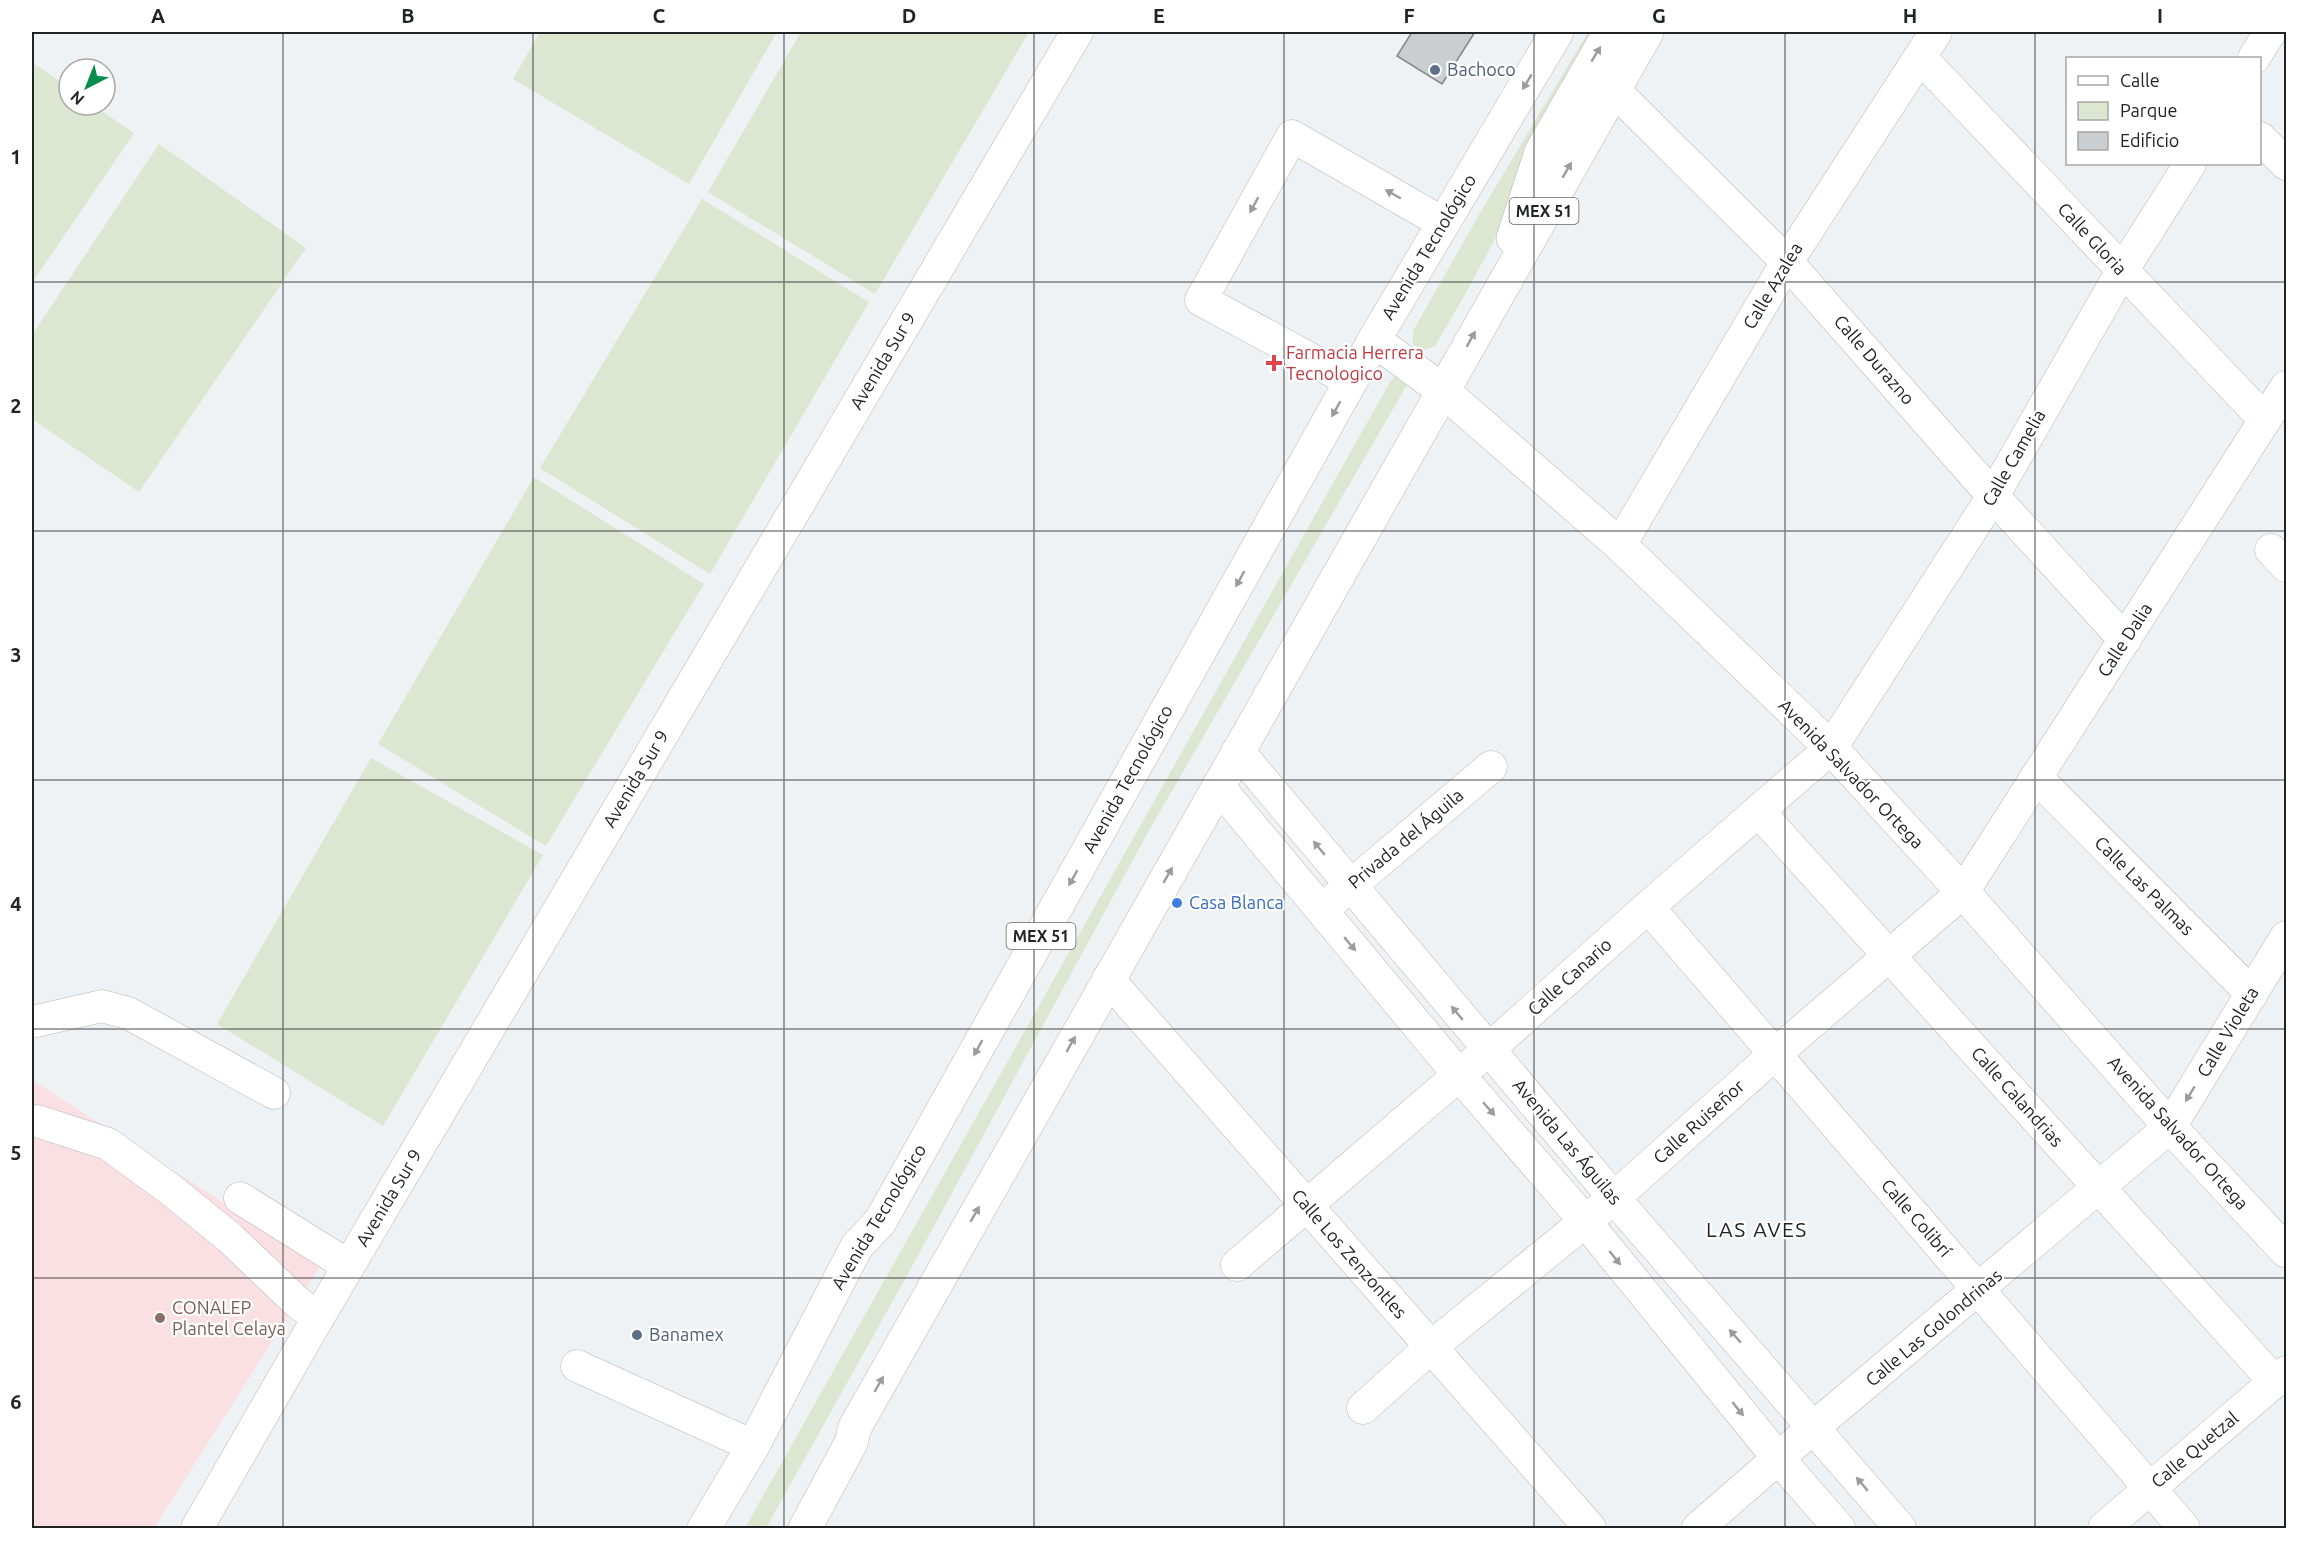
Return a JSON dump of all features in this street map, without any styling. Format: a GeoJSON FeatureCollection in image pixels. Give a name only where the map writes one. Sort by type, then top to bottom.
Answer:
{"type":"FeatureCollection","features":[{"type":"Feature","properties":{"kind":"main road","name":"Avenida Tecnológico"},"geometry":{"type":"LineString","coordinates":[[704,1528],[753,1446],[857,1246],[880,1222],[1374,340],[1557,32]]}},
{"type":"Feature","properties":{"kind":"main road"},"geometry":{"type":"LineString","coordinates":[[1493,300],[1540,152],[1610,32]]}},
{"type":"Feature","properties":{"kind":"main road","name":"MEX 51"},"geometry":{"type":"LineString","coordinates":[[805,1528],[851,1443],[855,1427],[1647,32]]}},
{"type":"Feature","properties":{"kind":"main road","name":"Avenida Salvador Ortega"},"geometry":{"type":"LineString","coordinates":[[1374,340],[1442,390],[1620,545],[1831,748],[1963,892],[2170,1127],[2286,1251]]}},
{"type":"Feature","properties":{"kind":"main road"},"geometry":{"type":"LineString","coordinates":[[718,1528],[810,1364],[880,1222]]}},
{"type":"Feature","properties":{"kind":"main road"},"geometry":{"type":"LineString","coordinates":[[795,1528],[855,1427]]}},
{"type":"Feature","properties":{"kind":"street","name":"Avenida Sur 9"},"geometry":{"type":"LineString","coordinates":[[197,1528],[318,1318],[1077,32]]}},
{"type":"Feature","properties":{"kind":"street"},"geometry":{"type":"LineString","coordinates":[[2255,57],[2270,32]]}},
{"type":"Feature","properties":{"kind":"street","name":"Calle Azalea"},"geometry":{"type":"LineString","coordinates":[[1620,545],[1787,261],[1928,44]]}},
{"type":"Feature","properties":{"kind":"street","name":"Calle Gloria"},"geometry":{"type":"LineString","coordinates":[[1928,44],[2122,271],[2265,420]]}},
{"type":"Feature","properties":{"kind":"street","name":"Calle Durazno"},"geometry":{"type":"LineString","coordinates":[[1613,89],[1787,261],[1993,496],[2125,640]]}},
{"type":"Feature","properties":{"kind":"street"},"geometry":{"type":"LineString","coordinates":[[1351,381],[1201,300],[1292,136],[1443,224]]}},
{"type":"Feature","properties":{"kind":"street"},"geometry":{"type":"LineString","coordinates":[[2261,140],[2286,164]]}},
{"type":"Feature","properties":{"kind":"street","name":"Calle Camelia"},"geometry":{"type":"LineString","coordinates":[[1831,748],[1993,496],[2122,271],[2189,165]]}},
{"type":"Feature","properties":{"kind":"street","name":"Calle Dalia"},"geometry":{"type":"LineString","coordinates":[[1963,892],[2286,387]]}},
{"type":"Feature","properties":{"kind":"street","name":"Calle Canario"},"geometry":{"type":"LineString","coordinates":[[1237,1265],[1488,1050],[1831,748]]}},
{"type":"Feature","properties":{"kind":"street","name":"Avenida Las Águilas"},"geometry":{"type":"LineString","coordinates":[[1238,751],[1614,1198],[1900,1528]]}},
{"type":"Feature","properties":{"kind":"street","name":"Privada del Águila"},"geometry":{"type":"LineString","coordinates":[[1322,911],[1491,767]]}},
{"type":"Feature","properties":{"kind":"street","name":"Calle Las Palmas"},"geometry":{"type":"LineString","coordinates":[[2036,777],[2252,994]]}},
{"type":"Feature","properties":{"kind":"street","name":"Avenida Las Águilas"},"geometry":{"type":"LineString","coordinates":[[1218,786],[1459,1075],[1585,1221],[1778,1458],[1839,1528]]}},
{"type":"Feature","properties":{"kind":"street","name":"Calle Calandrias"},"geometry":{"type":"LineString","coordinates":[[1758,811],[2099,1188],[2281,1377]]}},
{"type":"Feature","properties":{"kind":"street","name":"Calle Ruiseñor"},"geometry":{"type":"LineString","coordinates":[[1363,1408],[1431,1347],[1614,1198],[1775,1054],[1963,892]]}},
{"type":"Feature","properties":{"kind":"street","name":"Calle Colibrí"},"geometry":{"type":"LineString","coordinates":[[1648,907],[2184,1528]]}},
{"type":"Feature","properties":{"kind":"street","name":"Calle Violeta"},"geometry":{"type":"LineString","coordinates":[[2170,1127],[2286,937]]}},
{"type":"Feature","properties":{"kind":"street","name":"Calle Los Zenzontles"},"geometry":{"type":"LineString","coordinates":[[1108,979],[1590,1528]]}},
{"type":"Feature","properties":{"kind":"street"},"geometry":{"type":"LineString","coordinates":[[32,1022],[102,1006],[128,1013],[274,1093]]}},
{"type":"Feature","properties":{"kind":"street"},"geometry":{"type":"LineString","coordinates":[[38,1121],[108,1144],[213,1224],[297,1302],[318,1318]]}},
{"type":"Feature","properties":{"kind":"street","name":"Calle Las Golondrinas"},"geometry":{"type":"LineString","coordinates":[[1698,1528],[1814,1427],[2170,1127]]}},
{"type":"Feature","properties":{"kind":"street"},"geometry":{"type":"LineString","coordinates":[[240,1198],[349,1266]]}},
{"type":"Feature","properties":{"kind":"street"},"geometry":{"type":"LineString","coordinates":[[577,1366],[753,1446]]}},
{"type":"Feature","properties":{"kind":"street","name":"Calle Quetzal"},"geometry":{"type":"LineString","coordinates":[[2104,1528],[2281,1377]]}},
{"type":"Feature","properties":{"kind":"shaded area","name":"CONALEP Plantel Celaya"},"geometry":{"type":"Polygon","coordinates":[[[32,1080],[321,1265],[154,1528],[32,1528],[32,1080]]]}},
{"type":"Feature","properties":{"kind":"green space"},"geometry":{"type":"Polygon","coordinates":[[[540,32],[777,32],[689,184],[513,79],[540,32]]]}},
{"type":"Feature","properties":{"kind":"green space"},"geometry":{"type":"Polygon","coordinates":[[[801,32],[1029,32],[875,294],[708,192],[801,32]]]}},
{"type":"Feature","properties":{"kind":"green space"},"geometry":{"type":"Polygon","coordinates":[[[1588,32],[1606,32],[1467,291],[1435,346],[1424,350],[1413,345],[1413,331],[1588,32]]]}},
{"type":"Feature","properties":{"kind":"green space"},"geometry":{"type":"Polygon","coordinates":[[[32,62],[57,80],[57,117],[111,117],[134,133],[32,283],[32,62]]]}},
{"type":"Feature","properties":{"kind":"green space"},"geometry":{"type":"Polygon","coordinates":[[[159,144],[306,248],[139,492],[32,419],[32,335],[159,144]]]}},
{"type":"Feature","properties":{"kind":"green space"},"geometry":{"type":"Polygon","coordinates":[[[702,199],[869,302],[710,574],[540,468],[702,199]]]}},
{"type":"Feature","properties":{"kind":"green space"},"geometry":{"type":"Polygon","coordinates":[[[1399,371],[1409,378],[1404,390],[1147,834],[909,1272],[766,1528],[745,1528],[1390,382],[1399,371]]]}},
{"type":"Feature","properties":{"kind":"green space"},"geometry":{"type":"Polygon","coordinates":[[[534,477],[704,584],[546,846],[378,744],[534,477]]]}},
{"type":"Feature","properties":{"kind":"green space"},"geometry":{"type":"Polygon","coordinates":[[[371,758],[543,855],[383,1126],[217,1024],[371,758]]]}},
{"type":"Feature","properties":{"kind":"building","name":"Bachoco"},"geometry":{"type":"Polygon","coordinates":[[[1412,32],[1475,32],[1442,84],[1397,56],[1412,32]]]}},
{"type":"Feature","properties":{"kind":"place","name":"Bachoco"},"geometry":{"type":"Point","coordinates":[1435,70]}},
{"type":"Feature","properties":{"kind":"place","name":"Farmacia Herrera Tecnologico"},"geometry":{"type":"Point","coordinates":[1274,363]}},
{"type":"Feature","properties":{"kind":"place","name":"Casa Blanca"},"geometry":{"type":"Point","coordinates":[1177,903]}},
{"type":"Feature","properties":{"kind":"place","name":"CONALEP Plantel Celaya"},"geometry":{"type":"Point","coordinates":[160,1318]}},
{"type":"Feature","properties":{"kind":"place","name":"Banamex"},"geometry":{"type":"Point","coordinates":[637,1335]}},
{"type":"Feature","properties":{"kind":"district","name":"LAS AVES"},"geometry":{"type":"Point","coordinates":[1757,1230]}}]}
